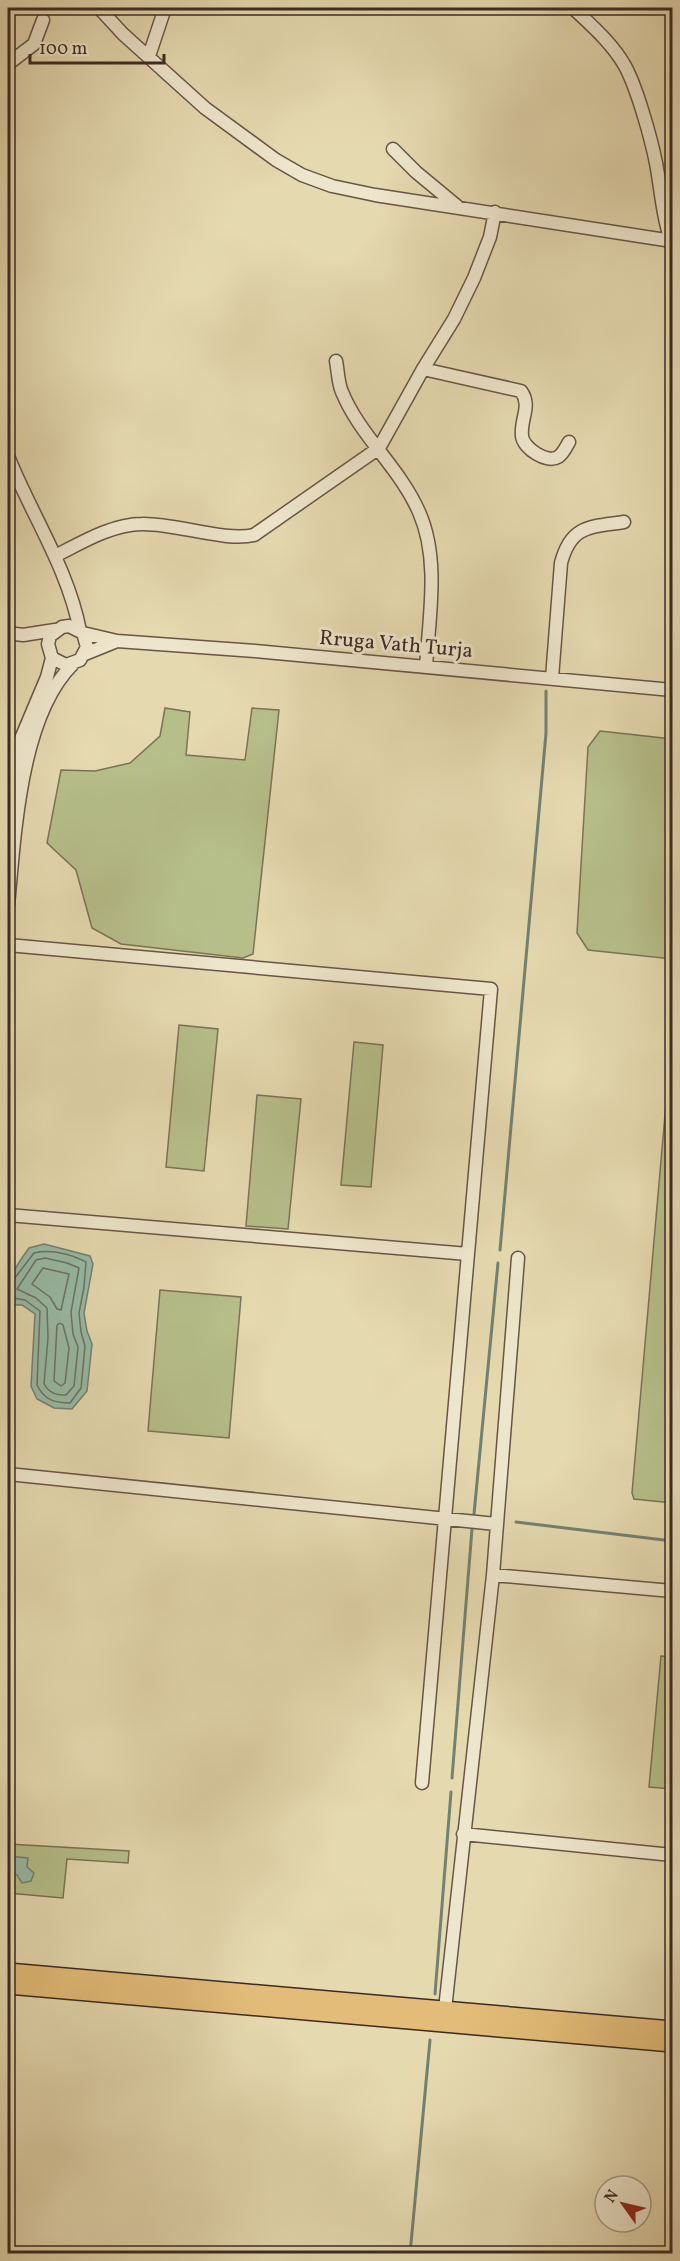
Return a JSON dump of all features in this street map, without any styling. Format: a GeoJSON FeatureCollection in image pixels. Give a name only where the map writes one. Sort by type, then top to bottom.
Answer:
{"type":"FeatureCollection","features":[{"type":"Feature","properties":{"kind":"main road"},"geometry":{"type":"LineString","coordinates":[[8,1971],[672,2030]]}},
{"type":"Feature","properties":{"kind":"main road"},"geometry":{"type":"LineString","coordinates":[[8,1986],[672,2044]]}},
{"type":"Feature","properties":{"kind":"street"},"geometry":{"type":"LineString","coordinates":[[99,8],[123,34],[222,122],[302,175],[333,186],[375,195],[672,241]]}},
{"type":"Feature","properties":{"kind":"street"},"geometry":{"type":"LineString","coordinates":[[149,56],[165,8]]}},
{"type":"Feature","properties":{"kind":"street"},"geometry":{"type":"LineString","coordinates":[[573,8],[608,43],[625,66],[656,162],[665,224],[672,241]]}},
{"type":"Feature","properties":{"kind":"street"},"geometry":{"type":"LineString","coordinates":[[8,64],[34,44],[43,20]]}},
{"type":"Feature","properties":{"kind":"street"},"geometry":{"type":"LineString","coordinates":[[393,149],[457,207]]}},
{"type":"Feature","properties":{"kind":"street"},"geometry":{"type":"LineString","coordinates":[[55,556],[111,530],[140,524],[154,524],[236,537],[254,535],[379,448],[454,319],[474,278],[490,237],[495,212]]}},
{"type":"Feature","properties":{"kind":"street"},"geometry":{"type":"LineString","coordinates":[[336,361],[341,390],[356,418],[379,448],[419,511],[425,529],[431,575],[426,667]]}},
{"type":"Feature","properties":{"kind":"street"},"geometry":{"type":"LineString","coordinates":[[423,369],[521,391],[526,398],[527,405],[522,434],[529,449],[555,459],[561,456],[569,442]]}},
{"type":"Feature","properties":{"kind":"street"},"geometry":{"type":"LineString","coordinates":[[8,456],[22,491],[55,556],[87,647],[85,654]]}},
{"type":"Feature","properties":{"kind":"street"},"geometry":{"type":"LineString","coordinates":[[552,678],[561,563],[565,548],[573,536],[586,527],[624,522]]}},
{"type":"Feature","properties":{"kind":"street"},"geometry":{"type":"LineString","coordinates":[[8,792],[20,741],[47,677],[51,655],[48,644],[65,615],[70,596]]}},
{"type":"Feature","properties":{"kind":"street","name":"Rruga Vath Turja"},"geometry":{"type":"LineString","coordinates":[[8,633],[23,635],[69,626],[81,632],[117,641],[255,651],[672,690]]}},
{"type":"Feature","properties":{"kind":"street","name":"Rruga Vath Turja"},"geometry":{"type":"LineString","coordinates":[[23,635],[35,641],[58,663],[73,664],[85,654],[117,641]]}},
{"type":"Feature","properties":{"kind":"street"},"geometry":{"type":"LineString","coordinates":[[8,905],[17,817],[31,747],[55,688],[73,664]]}},
{"type":"Feature","properties":{"kind":"street"},"geometry":{"type":"LineString","coordinates":[[8,945],[491,989],[423,1783]]}},
{"type":"Feature","properties":{"kind":"street"},"geometry":{"type":"LineString","coordinates":[[8,1215],[468,1254]]}},
{"type":"Feature","properties":{"kind":"street"},"geometry":{"type":"LineString","coordinates":[[445,2009],[493,1575],[518,1258]]}},
{"type":"Feature","properties":{"kind":"street"},"geometry":{"type":"LineString","coordinates":[[8,1474],[496,1524]]}},
{"type":"Feature","properties":{"kind":"street"},"geometry":{"type":"LineString","coordinates":[[493,1575],[672,1591]]}},
{"type":"Feature","properties":{"kind":"street"},"geometry":{"type":"LineString","coordinates":[[463,1834],[672,1855]]}},
{"type":"Feature","properties":{"kind":"shaded area"},"geometry":{"type":"Polygon","coordinates":[[[165,708],[190,712],[186,755],[245,760],[252,708],[279,710],[253,954],[243,958],[121,944],[92,928],[76,870],[47,843],[61,770],[95,771],[130,763],[160,736],[165,708]]]}},
{"type":"Feature","properties":{"kind":"shaded area"},"geometry":{"type":"Polygon","coordinates":[[[600,731],[672,739],[672,959],[588,950],[577,933],[588,747],[600,731]]]}},
{"type":"Feature","properties":{"kind":"shaded area"},"geometry":{"type":"Polygon","coordinates":[[[179,1025],[218,1029],[204,1171],[166,1167],[179,1025]]]}},
{"type":"Feature","properties":{"kind":"shaded area"},"geometry":{"type":"Polygon","coordinates":[[[354,1042],[383,1045],[371,1187],[341,1185],[354,1042]]]}},
{"type":"Feature","properties":{"kind":"shaded area"},"geometry":{"type":"Polygon","coordinates":[[[672,1045],[672,1503],[634,1499],[632,1493],[672,1045]]]}},
{"type":"Feature","properties":{"kind":"shaded area"},"geometry":{"type":"Polygon","coordinates":[[[257,1095],[301,1099],[288,1229],[246,1226],[257,1095]]]}},
{"type":"Feature","properties":{"kind":"shaded area"},"geometry":{"type":"Polygon","coordinates":[[[160,1290],[241,1297],[229,1438],[148,1431],[160,1290]]]}},
{"type":"Feature","properties":{"kind":"shaded area"},"geometry":{"type":"Polygon","coordinates":[[[661,1656],[672,1657],[672,1789],[649,1787],[661,1656]]]}},
{"type":"Feature","properties":{"kind":"shaded area"},"geometry":{"type":"Polygon","coordinates":[[[8,1844],[129,1851],[128,1863],[67,1859],[63,1898],[8,1893],[8,1844]]]}},
{"type":"Feature","properties":{"kind":"water"},"geometry":{"type":"Polygon","coordinates":[[[44,1244],[90,1256],[93,1264],[84,1313],[92,1344],[87,1391],[72,1409],[54,1408],[37,1399],[31,1386],[35,1314],[22,1305],[12,1305],[9,1298],[9,1283],[20,1261],[29,1248],[44,1244]]]}},
{"type":"Feature","properties":{"kind":"water"},"geometry":{"type":"Polygon","coordinates":[[[8,1856],[28,1858],[27,1867],[34,1873],[31,1881],[22,1883],[17,1875],[8,1874],[8,1856]]]}},
{"type":"Feature","properties":{"kind":"waterway"},"geometry":{"type":"LineString","coordinates":[[500,1250],[546,733],[546,691]]}},
{"type":"Feature","properties":{"kind":"waterway"},"geometry":{"type":"LineString","coordinates":[[474,1514],[498,1263]]}},
{"type":"Feature","properties":{"kind":"waterway"},"geometry":{"type":"LineString","coordinates":[[516,1522],[672,1541]]}},
{"type":"Feature","properties":{"kind":"waterway"},"geometry":{"type":"LineString","coordinates":[[452,1778],[472,1529]]}},
{"type":"Feature","properties":{"kind":"waterway"},"geometry":{"type":"LineString","coordinates":[[435,1994],[451,1792]]}},
{"type":"Feature","properties":{"kind":"waterway"},"geometry":{"type":"LineString","coordinates":[[410,2254],[430,2040]]}}]}
